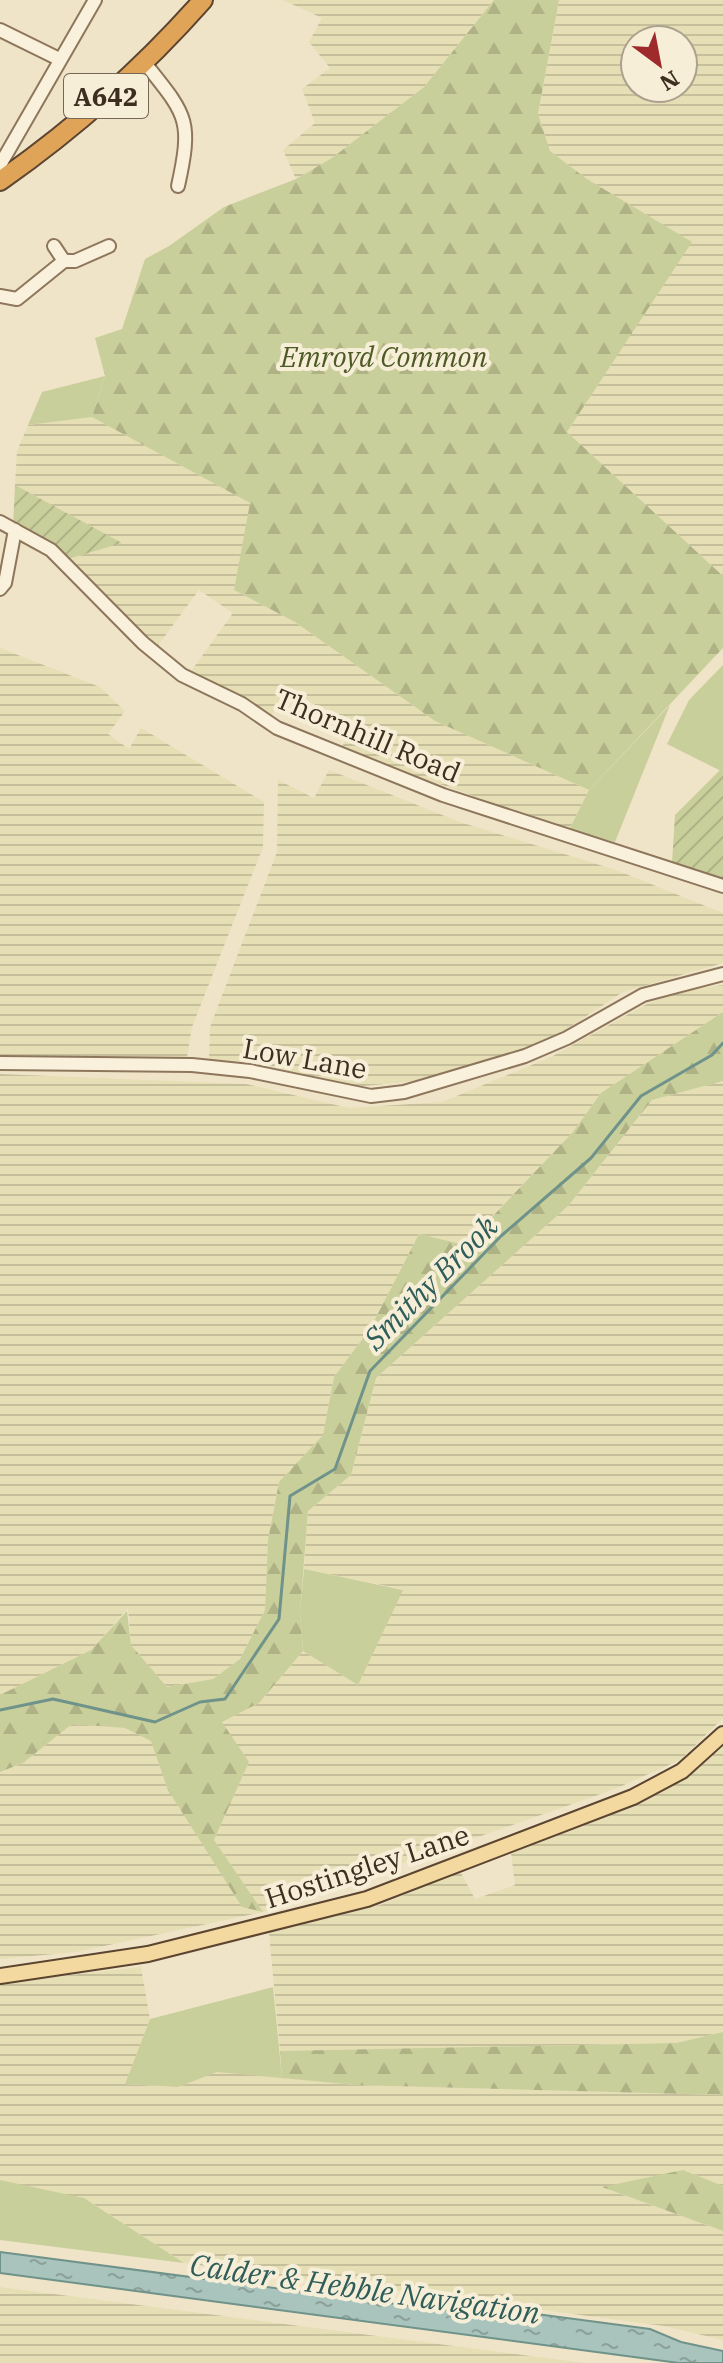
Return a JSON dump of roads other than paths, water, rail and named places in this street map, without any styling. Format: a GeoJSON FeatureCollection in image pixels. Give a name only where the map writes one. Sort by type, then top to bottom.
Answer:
{"type":"FeatureCollection","features":[{"type":"Feature","properties":{"kind":"highway","name":"A642"},"geometry":{"type":"LineString","coordinates":[[1,173],[144,62],[203,0]]}},
{"type":"Feature","properties":{"kind":"main road","name":"Hostingley Lane"},"geometry":{"type":"LineString","coordinates":[[0,1976],[80,1967],[148,1954],[367,1899],[633,1797],[682,1771],[723,1734]]}},
{"type":"Feature","properties":{"kind":"street"},"geometry":{"type":"LineString","coordinates":[[1,173],[59,59],[95,0]]}},
{"type":"Feature","properties":{"kind":"street"},"geometry":{"type":"LineString","coordinates":[[0,30],[59,59]]}},
{"type":"Feature","properties":{"kind":"street"},"geometry":{"type":"LineString","coordinates":[[144,62],[186,121],[188,134],[178,186]]}},
{"type":"Feature","properties":{"kind":"street"},"geometry":{"type":"LineString","coordinates":[[54,246],[69,261]]}},
{"type":"Feature","properties":{"kind":"street"},"geometry":{"type":"LineString","coordinates":[[0,296],[17,299],[69,261],[109,246]]}},
{"type":"Feature","properties":{"kind":"street","name":"Thornhill Road"},"geometry":{"type":"LineString","coordinates":[[0,522],[51,550],[143,643],[182,675],[242,704],[277,728],[443,795],[723,886]]}},
{"type":"Feature","properties":{"kind":"street"},"geometry":{"type":"LineString","coordinates":[[0,589],[5,583],[15,530]]}},
{"type":"Feature","properties":{"kind":"street","name":"Low Lane"},"geometry":{"type":"LineString","coordinates":[[0,1063],[192,1065],[250,1071],[371,1096],[404,1092],[525,1056],[567,1038],[643,995],[723,974]]}},
{"type":"Feature","properties":{"kind":"water"},"geometry":{"type":"Polygon","coordinates":[[[0,2252],[434,2309],[454,2311],[460,2304],[650,2329],[681,2342],[723,2351],[723,2363],[679,2363],[0,2273],[0,2252]]]}},
{"type":"Feature","properties":{"kind":"waterway","name":"Smithy Brook"},"geometry":{"type":"LineString","coordinates":[[0,1710],[53,1699],[155,1722],[200,1702],[225,1699],[279,1619],[290,1496],[335,1469],[370,1371],[501,1236],[591,1158],[641,1096],[712,1055],[723,1043]]}},
{"type":"Feature","properties":{"kind":"park label","name":"Emroyd Common"},"geometry":{"type":"Point","coordinates":[384,356]}},
{"type":"Feature","properties":{"kind":"water label","name":"Calder & Hebble Navigation"},"geometry":{"type":"Point","coordinates":[365,2288]}}]}
